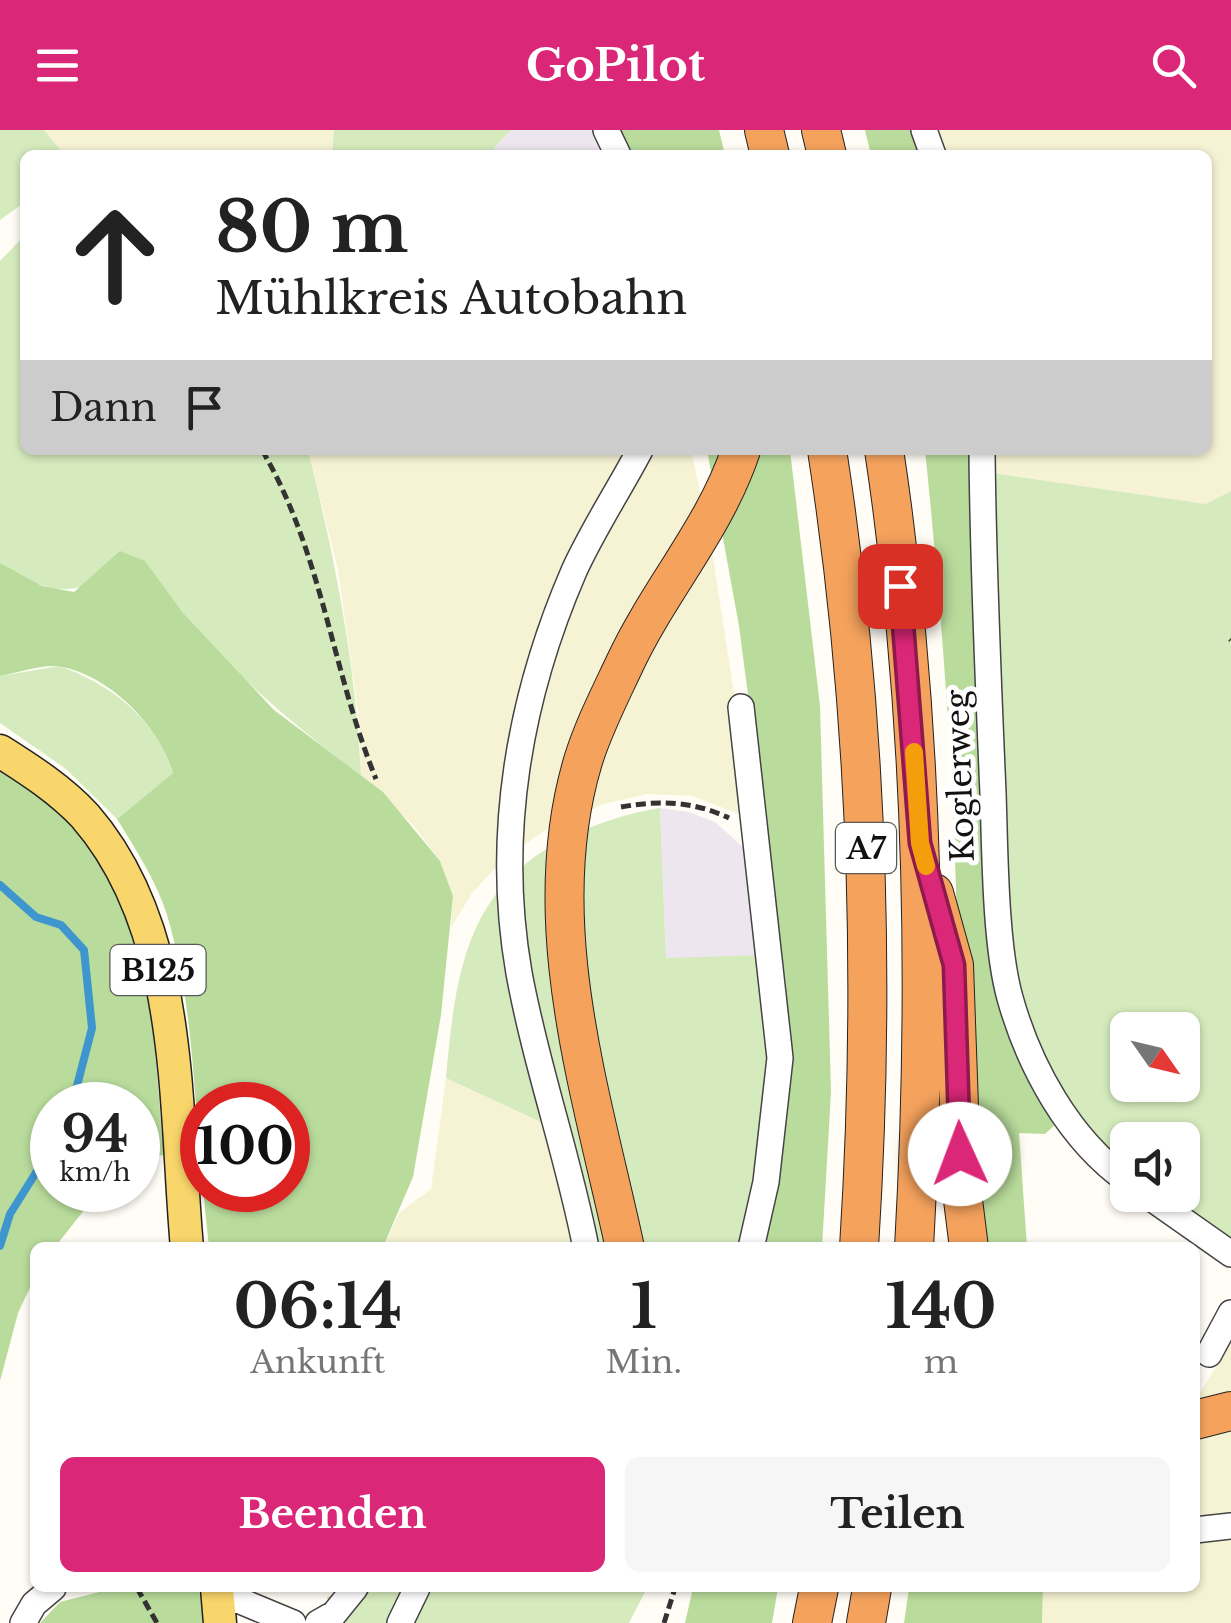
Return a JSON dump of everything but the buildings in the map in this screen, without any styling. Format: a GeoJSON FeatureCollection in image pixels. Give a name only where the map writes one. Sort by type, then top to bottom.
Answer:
{"type":"FeatureCollection","features":[{"type":"Feature","properties":{"kind":"highway"},"geometry":{"type":"LineString","coordinates":[[624,1242],[571,980],[564,874],[571,816],[583,760],[626,660],[721,498],[738,455]]}},
{"type":"Feature","properties":{"kind":"highway","name":"A7"},"geometry":{"type":"LineString","coordinates":[[828,455],[841,540],[868,872],[870,1000],[859,1242]]}},
{"type":"Feature","properties":{"kind":"highway","name":"A7"},"geometry":{"type":"LineString","coordinates":[[885,455],[911,695],[920,843],[922,1064],[914,1242]]}},
{"type":"Feature","properties":{"kind":"highway"},"geometry":{"type":"LineString","coordinates":[[920,843],[954,965],[962,1192],[969,1242]]}},
{"type":"Feature","properties":{"kind":"highway"},"geometry":{"type":"LineString","coordinates":[[1200,1419],[1231,1411]]}},
{"type":"Feature","properties":{"kind":"highway"},"geometry":{"type":"LineString","coordinates":[[812,1623],[817,1592]]}},
{"type":"Feature","properties":{"kind":"highway"},"geometry":{"type":"LineString","coordinates":[[866,1623],[871,1592]]}},
{"type":"Feature","properties":{"kind":"main road","name":"B125"},"geometry":{"type":"LineString","coordinates":[[0,751],[56,789],[84,816],[136,897],[149,929],[167,1029],[186,1242]]}},
{"type":"Feature","properties":{"kind":"street"},"geometry":{"type":"LineString","coordinates":[[585,1242],[519,973],[509,852],[511,794],[534,688],[575,570],[637,455]]}},
{"type":"Feature","properties":{"kind":"street","name":"Koglerweg"},"geometry":{"type":"LineString","coordinates":[[982,455],[995,864],[1009,996],[1050,1090],[1095,1154],[1110,1166]]}},
{"type":"Feature","properties":{"kind":"street"},"geometry":{"type":"LineString","coordinates":[[742,707],[780,1058],[768,1167],[752,1242]]}},
{"type":"Feature","properties":{"kind":"street"},"geometry":{"type":"LineString","coordinates":[[1172,1212],[1231,1254]]}},
{"type":"Feature","properties":{"kind":"street"},"geometry":{"type":"LineString","coordinates":[[1209,1354],[1231,1312]]}},
{"type":"Feature","properties":{"kind":"street"},"geometry":{"type":"LineString","coordinates":[[1200,1529],[1231,1526]]}},
{"type":"Feature","properties":{"kind":"street"},"geometry":{"type":"LineString","coordinates":[[23,1623],[34,1604],[49,1592]]}},
{"type":"Feature","properties":{"kind":"street"},"geometry":{"type":"LineString","coordinates":[[318,1623],[334,1614],[351,1592]]}},
{"type":"Feature","properties":{"kind":"street"},"geometry":{"type":"LineString","coordinates":[[400,1623],[416,1592]]}},
{"type":"Feature","properties":{"kind":"street"},"geometry":{"type":"LineString","coordinates":[[218,1605],[238,1600],[293,1623]]}},
{"type":"Feature","properties":{"kind":"path"},"geometry":{"type":"LineString","coordinates":[[264,455],[318,578],[357,734],[376,779]]}},
{"type":"Feature","properties":{"kind":"path"},"geometry":{"type":"LineString","coordinates":[[621,806],[658,800],[690,803],[754,831]]}},
{"type":"Feature","properties":{"kind":"path"},"geometry":{"type":"LineString","coordinates":[[139,1592],[157,1623]]}},
{"type":"Feature","properties":{"kind":"path"},"geometry":{"type":"LineString","coordinates":[[664,1623],[674,1592]]}},
{"type":"Feature","properties":{"kind":"shaded area"},"geometry":{"type":"Polygon","coordinates":[[[44,130],[334,130],[332,150],[61,150],[44,130]]]}},
{"type":"Feature","properties":{"kind":"shaded area"},"geometry":{"type":"Polygon","coordinates":[[[511,130],[596,130],[606,150],[495,150],[511,130]]]}},
{"type":"Feature","properties":{"kind":"shaded area"},"geometry":{"type":"Polygon","coordinates":[[[933,130],[1231,130],[1231,491],[1206,504],[992,473],[991,455],[1212,455],[1212,150],[940,150],[933,130]]]}},
{"type":"Feature","properties":{"kind":"shaded area"},"geometry":{"type":"Polygon","coordinates":[[[309,455],[692,455],[709,532],[736,706],[744,807],[739,814],[692,796],[647,794],[604,804],[547,829],[505,858],[472,893],[451,928],[453,896],[440,861],[414,826],[361,776],[359,719],[338,569],[309,455]]]}},
{"type":"Feature","properties":{"kind":"shaded area"},"geometry":{"type":"Polygon","coordinates":[[[660,808],[689,812],[715,822],[751,854],[763,955],[666,959],[660,808]]]}},
{"type":"Feature","properties":{"kind":"shaded area"},"geometry":{"type":"Polygon","coordinates":[[[446,1078],[558,1130],[587,1242],[386,1242],[399,1213],[431,1189],[446,1078]]]}},
{"type":"Feature","properties":{"kind":"shaded area"},"geometry":{"type":"Polygon","coordinates":[[[1231,1342],[1231,1623],[1042,1623],[1043,1592],[1200,1592],[1200,1393],[1231,1342]]]}},
{"type":"Feature","properties":{"kind":"green space"},"geometry":{"type":"Polygon","coordinates":[[[0,130],[44,130],[61,150],[20,150],[20,206],[0,220],[0,130]]]}},
{"type":"Feature","properties":{"kind":"green space"},"geometry":{"type":"Polygon","coordinates":[[[334,130],[511,130],[495,150],[332,150],[334,130]]]}},
{"type":"Feature","properties":{"kind":"green space"},"geometry":{"type":"Polygon","coordinates":[[[614,130],[719,130],[724,150],[622,150],[614,130]]]}},
{"type":"Feature","properties":{"kind":"green space"},"geometry":{"type":"Polygon","coordinates":[[[865,130],[917,130],[924,150],[870,150],[865,130]]]}},
{"type":"Feature","properties":{"kind":"green space"},"geometry":{"type":"Polygon","coordinates":[[[20,240],[20,455],[309,455],[343,612],[361,776],[243,678],[191,623],[145,561],[72,589],[40,585],[0,563],[0,261],[20,240]]]}},
{"type":"Feature","properties":{"kind":"green space"},"geometry":{"type":"Polygon","coordinates":[[[708,455],[791,455],[820,706],[831,1092],[822,1242],[763,1242],[788,1088],[786,985],[739,626],[708,455]]]}},
{"type":"Feature","properties":{"kind":"green space"},"geometry":{"type":"Polygon","coordinates":[[[925,455],[971,455],[1000,997],[1058,1122],[1045,1134],[1019,1133],[1027,1242],[949,1242],[955,1148],[957,948],[943,648],[925,455]]]}},
{"type":"Feature","properties":{"kind":"green space"},"geometry":{"type":"Polygon","coordinates":[[[992,473],[1206,504],[1231,491],[1231,1239],[1187,1212],[1200,1212],[1200,1122],[1110,1122],[1110,1154],[1084,1129],[1053,1081],[1031,1027],[1017,969],[1004,849],[992,473]]]}},
{"type":"Feature","properties":{"kind":"green space"},"geometry":{"type":"Polygon","coordinates":[[[120,551],[145,561],[183,613],[274,710],[383,792],[440,861],[453,896],[441,1015],[413,1177],[385,1242],[208,1242],[205,1212],[310,1212],[310,1082],[194,1082],[182,980],[167,915],[145,866],[117,819],[173,773],[145,722],[99,682],[56,666],[0,676],[0,563],[42,586],[74,592],[120,551]]]}},
{"type":"Feature","properties":{"kind":"green space"},"geometry":{"type":"Polygon","coordinates":[[[59,666],[96,683],[129,706],[155,736],[173,773],[117,819],[66,769],[0,723],[0,676],[59,666]]]}},
{"type":"Feature","properties":{"kind":"green space"},"geometry":{"type":"Polygon","coordinates":[[[0,770],[74,826],[101,860],[121,898],[145,981],[157,1082],[30,1082],[30,1212],[83,1212],[59,1242],[30,1242],[30,1288],[18,1313],[0,1381],[0,770]]]}},
{"type":"Feature","properties":{"kind":"green space"},"geometry":{"type":"Polygon","coordinates":[[[660,808],[666,958],[763,955],[770,1089],[743,1242],[587,1242],[558,1130],[446,1078],[463,964],[490,902],[512,876],[542,852],[579,832],[629,814],[660,808]]]}},
{"type":"Feature","properties":{"kind":"green space"},"geometry":{"type":"Polygon","coordinates":[[[160,1112],[164,1155],[160,1156],[160,1112]]]}},
{"type":"Feature","properties":{"kind":"green space"},"geometry":{"type":"Polygon","coordinates":[[[99,1592],[200,1592],[204,1623],[40,1623],[60,1602],[99,1592]]]}},
{"type":"Feature","properties":{"kind":"green space"},"geometry":{"type":"Polygon","coordinates":[[[341,1592],[645,1592],[629,1623],[335,1623],[327,1597],[341,1592]]]}},
{"type":"Feature","properties":{"kind":"green space"},"geometry":{"type":"Polygon","coordinates":[[[692,1592],[777,1592],[772,1623],[685,1623],[692,1592]]]}},
{"type":"Feature","properties":{"kind":"green space"},"geometry":{"type":"Polygon","coordinates":[[[908,1592],[1043,1592],[1042,1623],[904,1623],[908,1592]]]}},
{"type":"Feature","properties":{"kind":"waterway"},"geometry":{"type":"LineString","coordinates":[[0,885],[36,917],[61,925],[84,950],[92,1028],[78,1082]]}},
{"type":"Feature","properties":{"kind":"waterway"},"geometry":{"type":"LineString","coordinates":[[0,1246],[10,1214],[30,1182]]}},
{"type":"Feature","properties":{"kind":"slow traffic"},"geometry":{"type":"LineString","coordinates":[[914,752],[920,843],[926,866]]}},
{"type":"Feature","properties":{"kind":"route"},"geometry":{"type":"LineString","coordinates":[[900,586],[920,843],[954,965],[960,1154]]}}]}
